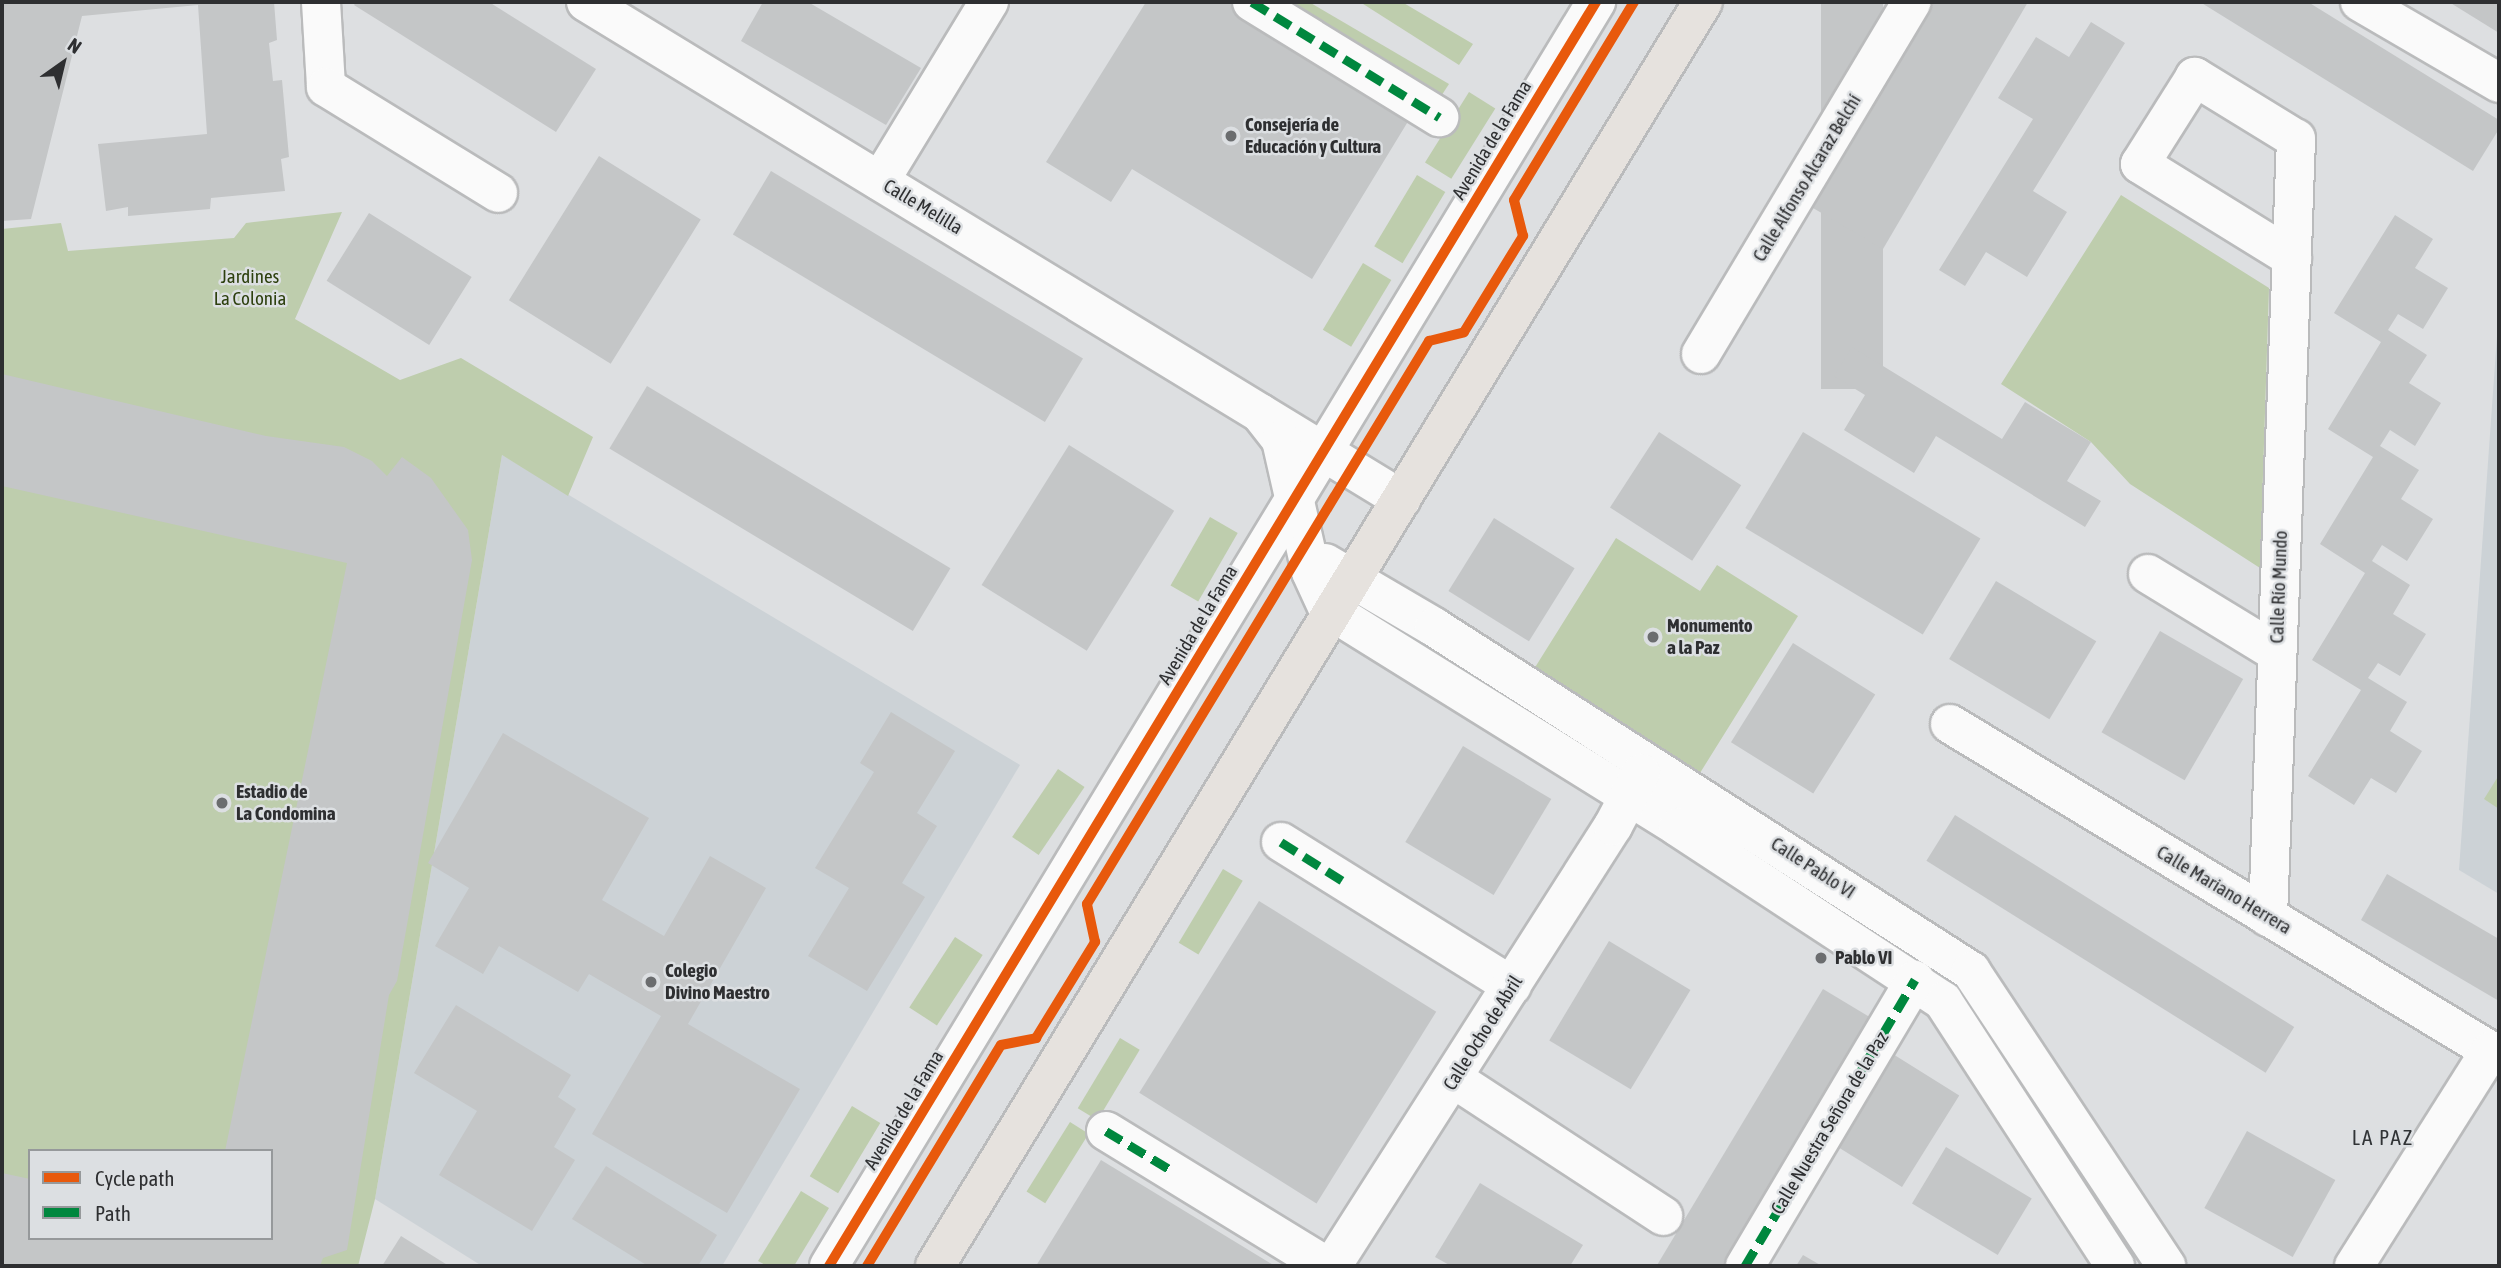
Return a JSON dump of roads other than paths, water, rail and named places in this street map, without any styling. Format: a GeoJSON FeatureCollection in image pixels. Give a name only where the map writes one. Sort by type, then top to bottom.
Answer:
{"type":"FeatureCollection","features":[{"type":"Feature","properties":{"kind":"main road"},"geometry":{"type":"LineString","coordinates":[[935,1266],[1703,2]]}},
{"type":"Feature","properties":{"kind":"street"},"geometry":{"type":"LineString","coordinates":[[321,2],[326,87],[498,193]]}},
{"type":"Feature","properties":{"kind":"street","name":"Calle Melilla"},"geometry":{"type":"LineString","coordinates":[[586,2],[1401,499]]}},
{"type":"Feature","properties":{"kind":"street"},"geometry":{"type":"LineString","coordinates":[[880,181],[989,2]]}},
{"type":"Feature","properties":{"kind":"street"},"geometry":{"type":"LineString","coordinates":[[1252,2],[1439,117]]}},
{"type":"Feature","properties":{"kind":"street","name":"Avenida de la Fama"},"geometry":{"type":"LineString","coordinates":[[829,1266],[1596,2]]}},
{"type":"Feature","properties":{"kind":"street","name":"Calle Alfonso Alcaraz Belchí"},"geometry":{"type":"LineString","coordinates":[[1701,354],[1912,2]]}},
{"type":"Feature","properties":{"kind":"street"},"geometry":{"type":"LineString","coordinates":[[2378,6],[2499,83]]}},
{"type":"Feature","properties":{"kind":"street","name":"Calle Río Mundo"},"geometry":{"type":"LineString","coordinates":[[2268,916],[2297,139],[2195,77],[2140,164],[2292,258]]}},
{"type":"Feature","properties":{"kind":"street","name":"Calle Melilla"},"geometry":{"type":"LineString","coordinates":[[1260,413],[1281,440],[1295,498]]}},
{"type":"Feature","properties":{"kind":"street"},"geometry":{"type":"LineString","coordinates":[[1295,498],[1308,559],[1321,599],[1332,613]]}},
{"type":"Feature","properties":{"kind":"street"},"geometry":{"type":"LineString","coordinates":[[1295,498],[1312,533],[1354,578]]}},
{"type":"Feature","properties":{"kind":"street"},"geometry":{"type":"LineString","coordinates":[[1237,593],[1261,569],[1287,559],[1308,559],[1354,578]]}},
{"type":"Feature","properties":{"kind":"street"},"geometry":{"type":"LineString","coordinates":[[2148,574],[2276,652]]}},
{"type":"Feature","properties":{"kind":"street","name":"Calle Pablo VI"},"geometry":{"type":"LineString","coordinates":[[1354,578],[1646,761],[1971,971],[2166,1266]]}},
{"type":"Feature","properties":{"kind":"street","name":"Calle Pablo VI"},"geometry":{"type":"LineString","coordinates":[[1332,613],[1630,797],[1915,980],[1955,1013],[2102,1259]]}},
{"type":"Feature","properties":{"kind":"street","name":"Calle Mariano Herrera"},"geometry":{"type":"LineString","coordinates":[[1950,724],[2494,1054]]}},
{"type":"Feature","properties":{"kind":"street","name":"Calle Ocho de Abril"},"geometry":{"type":"LineString","coordinates":[[1332,1266],[1454,1079],[1630,797],[1646,761]]}},
{"type":"Feature","properties":{"kind":"street"},"geometry":{"type":"LineString","coordinates":[[1280,842],[1512,986]]}},
{"type":"Feature","properties":{"kind":"street","name":"Calle Nuestra Señora de la Paz"},"geometry":{"type":"LineString","coordinates":[[1745,1266],[1915,980]]}},
{"type":"Feature","properties":{"kind":"street"},"geometry":{"type":"LineString","coordinates":[[2354,1266],[2494,1054]]}},
{"type":"Feature","properties":{"kind":"street"},"geometry":{"type":"LineString","coordinates":[[1454,1079],[1663,1216]]}},
{"type":"Feature","properties":{"kind":"street"},"geometry":{"type":"LineString","coordinates":[[1106,1131],[1326,1266]]}},
{"type":"Feature","properties":{"kind":"street"},"geometry":{"type":"LineString","coordinates":[[2102,1259],[2137,1222]]}},
{"type":"Feature","properties":{"kind":"place","name":"Consejería de Educación y Cultura"},"geometry":{"type":"Point","coordinates":[1231,136]}},
{"type":"Feature","properties":{"kind":"place","name":"Monumento a la Paz"},"geometry":{"type":"Point","coordinates":[1653,637]}},
{"type":"Feature","properties":{"kind":"place","name":"Estadio de La Condomina"},"geometry":{"type":"Point","coordinates":[222,803]}},
{"type":"Feature","properties":{"kind":"place","name":"Pablo VI"},"geometry":{"type":"Point","coordinates":[1821,958]}},
{"type":"Feature","properties":{"kind":"place","name":"Colegio Divino Maestro"},"geometry":{"type":"Point","coordinates":[651,982]}},
{"type":"Feature","properties":{"kind":"district","name":"LA PAZ"},"geometry":{"type":"Point","coordinates":[2383,1137]}},
{"type":"Feature","properties":{"kind":"park label","name":"Jardines La Colonia"},"geometry":{"type":"Point","coordinates":[250,288]}}]}
